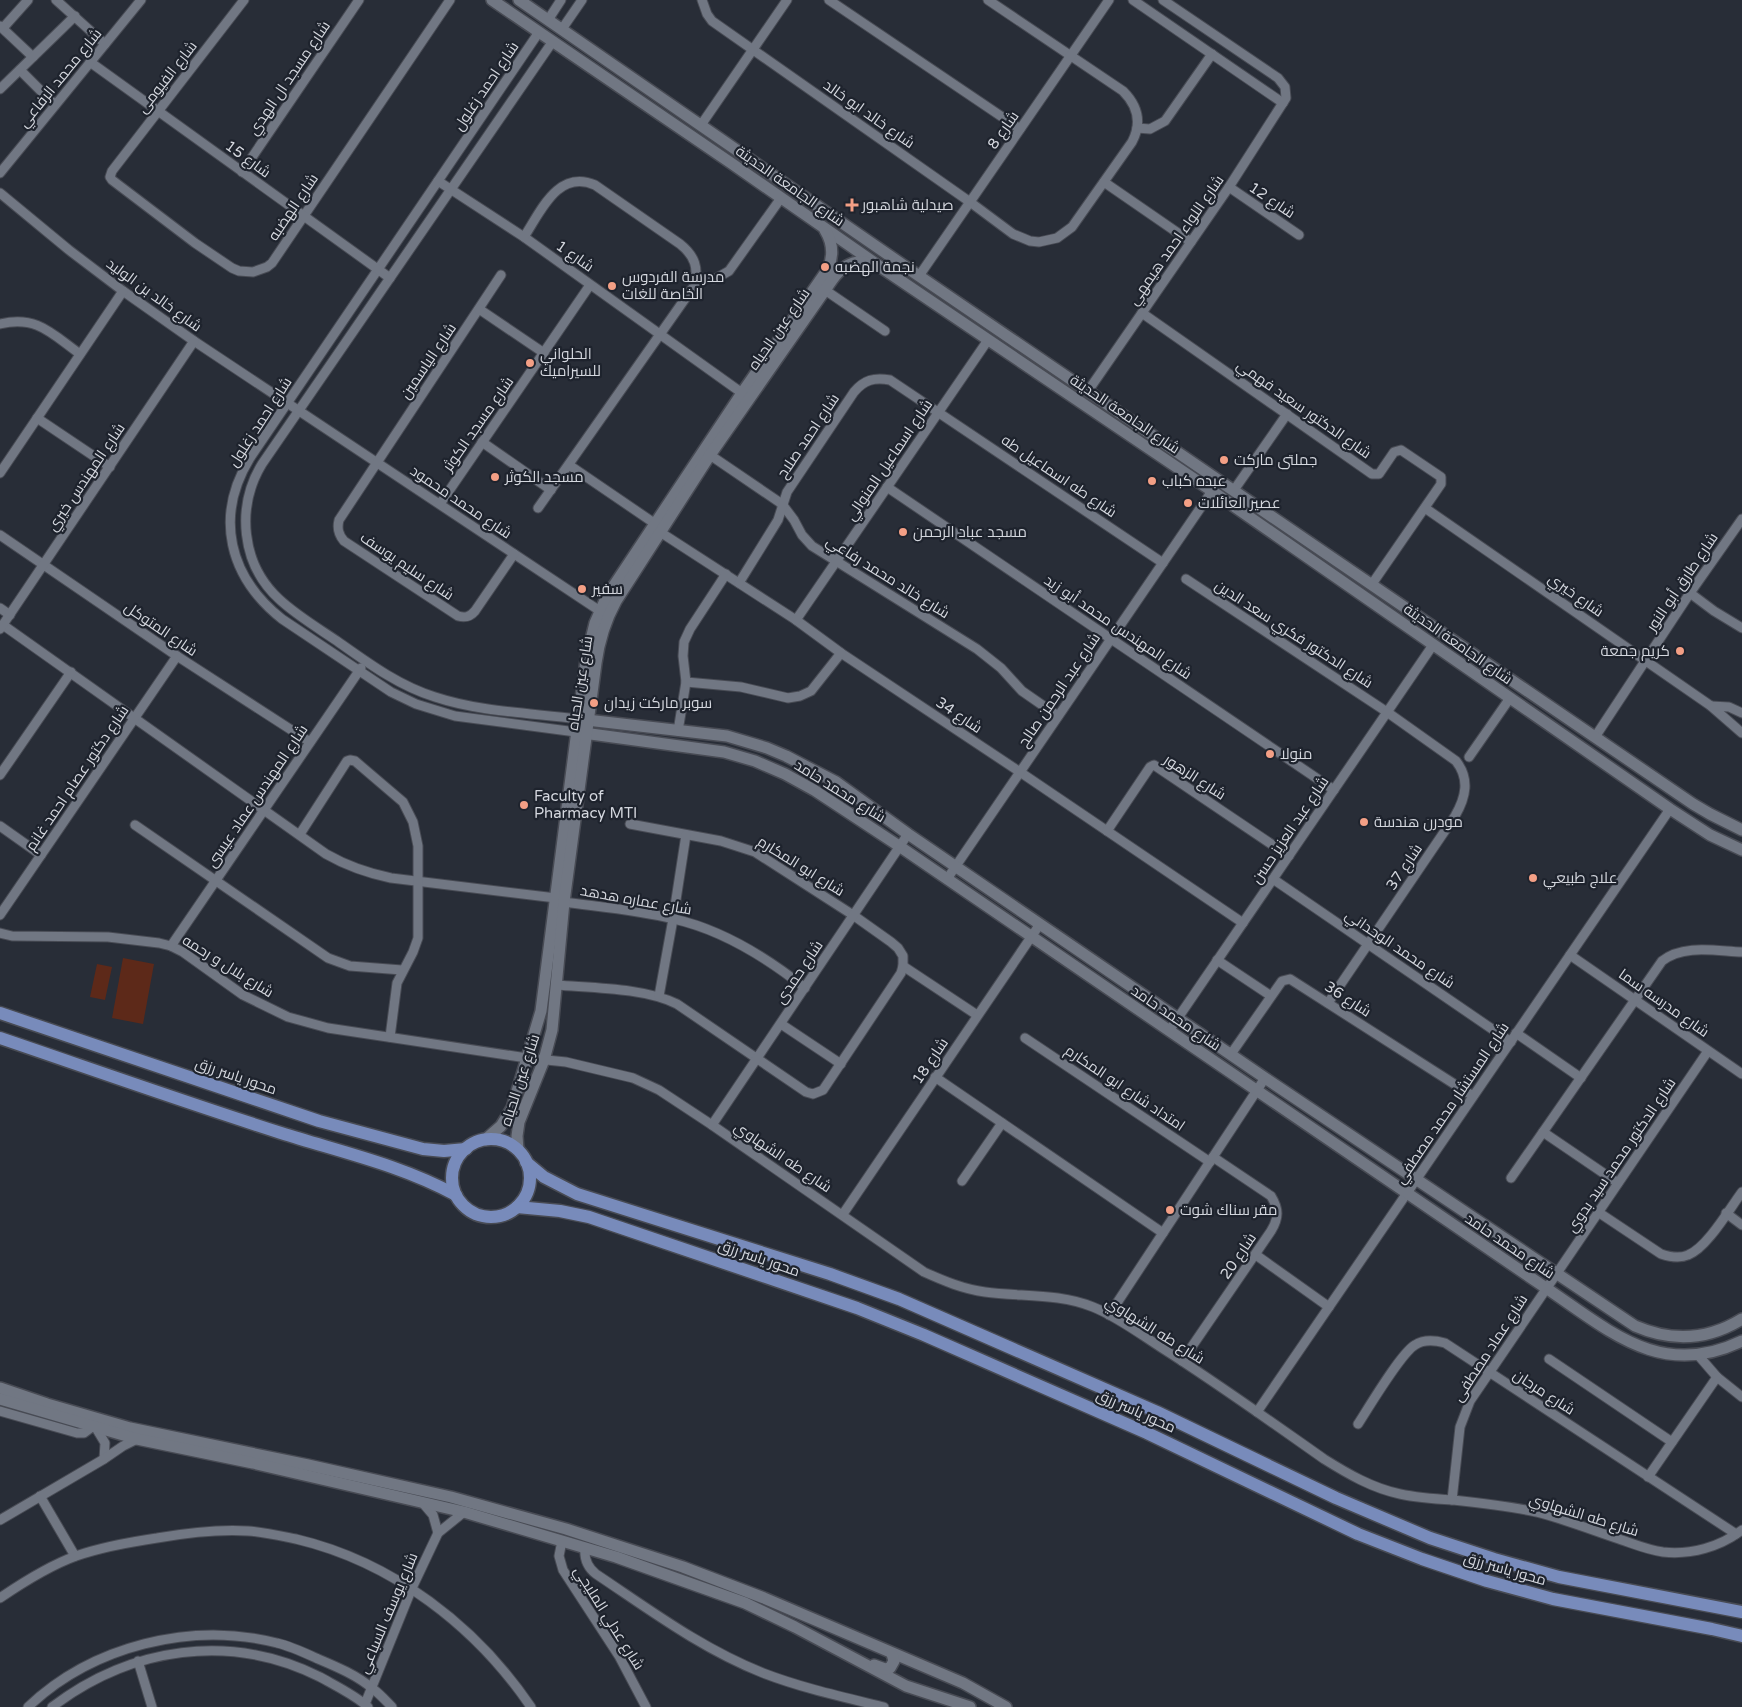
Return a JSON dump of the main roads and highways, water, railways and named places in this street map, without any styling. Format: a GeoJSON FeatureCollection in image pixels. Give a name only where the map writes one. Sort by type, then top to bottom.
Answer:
{"type":"FeatureCollection","features":[{"type":"Feature","properties":{"kind":"main road","name":"محور ياسر رزق"},"geometry":{"type":"LineString","coordinates":[[0,1013],[319,1122],[422,1149],[444,1151],[466,1149]]}},
{"type":"Feature","properties":{"kind":"main road"},"geometry":{"type":"LineString","coordinates":[[0,1038],[281,1133],[387,1164],[421,1177],[456,1195]]}},
{"type":"Feature","properties":{"kind":"main road"},"geometry":{"type":"LineString","coordinates":[[485,1140],[499,1140],[518,1150],[526,1162],[530,1176],[529,1190],[517,1208],[498,1217],[477,1214],[465,1206],[456,1195],[452,1181],[454,1167],[466,1149],[485,1140]]}},
{"type":"Feature","properties":{"kind":"main road","name":"محور ياسر رزق"},"geometry":{"type":"LineString","coordinates":[[526,1162],[544,1178],[577,1194],[830,1274],[933,1313],[1157,1412],[1344,1502],[1430,1538],[1494,1559],[1559,1577],[1742,1612]]}},
{"type":"Feature","properties":{"kind":"main road","name":"محور ياسر رزق"},"geometry":{"type":"LineString","coordinates":[[517,1208],[560,1211],[589,1218],[890,1321],[1147,1433],[1358,1534],[1438,1565],[1554,1600],[1742,1636]]}},
{"type":"Feature","properties":{"kind":"place","name":"صيدلية شاهبور"},"geometry":{"type":"Point","coordinates":[852,205]}},
{"type":"Feature","properties":{"kind":"place","name":"نجمة الهضبه"},"geometry":{"type":"Point","coordinates":[825,267]}},
{"type":"Feature","properties":{"kind":"place","name":"مدرسة الفردوس الخاصة للغات"},"geometry":{"type":"Point","coordinates":[612,286]}},
{"type":"Feature","properties":{"kind":"place","name":"الحلواني للسيراميك"},"geometry":{"type":"Point","coordinates":[530,363]}},
{"type":"Feature","properties":{"kind":"place","name":"جملتى ماركت"},"geometry":{"type":"Point","coordinates":[1224,460]}},
{"type":"Feature","properties":{"kind":"place","name":"مسجد الكوثر"},"geometry":{"type":"Point","coordinates":[495,477]}},
{"type":"Feature","properties":{"kind":"place","name":"عبده كباب"},"geometry":{"type":"Point","coordinates":[1152,481]}},
{"type":"Feature","properties":{"kind":"place","name":"عصير العائلات"},"geometry":{"type":"Point","coordinates":[1188,503]}},
{"type":"Feature","properties":{"kind":"place","name":"مسجد عباد الرحمن"},"geometry":{"type":"Point","coordinates":[903,532]}},
{"type":"Feature","properties":{"kind":"place","name":"سفير"},"geometry":{"type":"Point","coordinates":[582,589]}},
{"type":"Feature","properties":{"kind":"place","name":"كريم جمعة"},"geometry":{"type":"Point","coordinates":[1680,651]}},
{"type":"Feature","properties":{"kind":"place","name":"سوبر ماركت زيدان"},"geometry":{"type":"Point","coordinates":[594,703]}},
{"type":"Feature","properties":{"kind":"place","name":"منولا"},"geometry":{"type":"Point","coordinates":[1270,754]}},
{"type":"Feature","properties":{"kind":"place","name":"Faculty of Pharmacy MTI"},"geometry":{"type":"Point","coordinates":[524,805]}},
{"type":"Feature","properties":{"kind":"place","name":"مودرن هندسة"},"geometry":{"type":"Point","coordinates":[1364,822]}},
{"type":"Feature","properties":{"kind":"place","name":"علاج طبيعي"},"geometry":{"type":"Point","coordinates":[1533,878]}},
{"type":"Feature","properties":{"kind":"place","name":"مقر سناك شوت"},"geometry":{"type":"Point","coordinates":[1170,1210]}}]}
